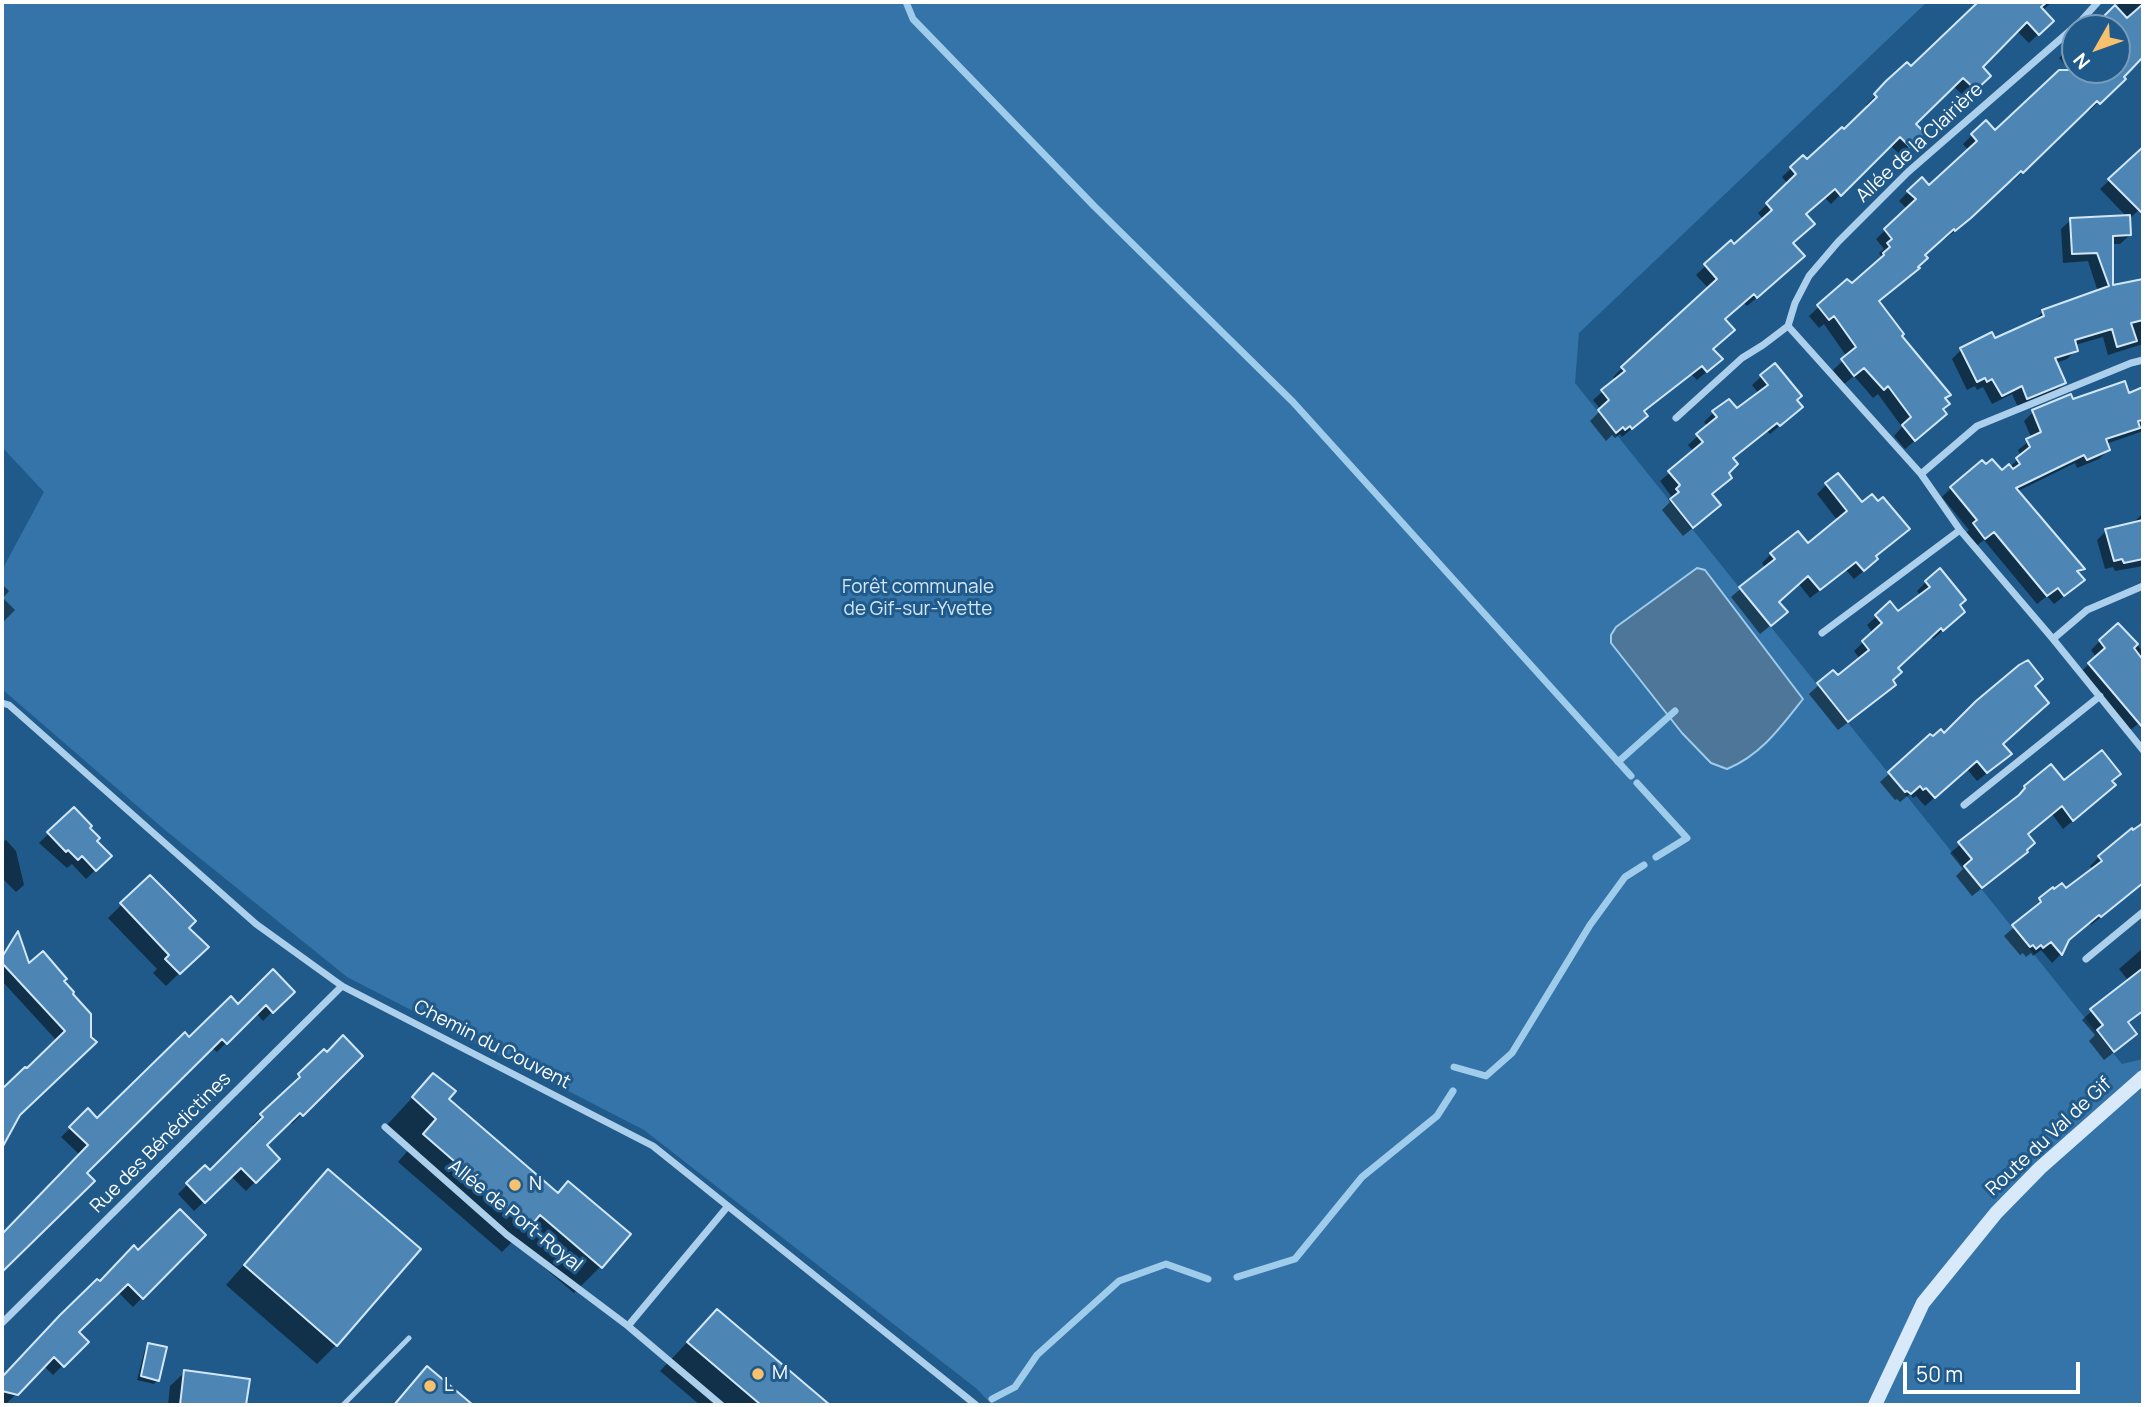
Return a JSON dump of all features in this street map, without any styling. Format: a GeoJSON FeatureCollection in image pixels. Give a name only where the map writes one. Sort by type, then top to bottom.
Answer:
{"type":"FeatureCollection","features":[{"type":"Feature","properties":{"kind":"street","name":"Allée de la Clairière"},"geometry":{"type":"LineString","coordinates":[[1788,326],[1795,303],[1809,276],[1838,242],[1908,172],[2080,22],[2098,2]]}},
{"type":"Feature","properties":{"kind":"street"},"geometry":{"type":"LineString","coordinates":[[1676,418],[1742,358],[1788,326],[1920,474],[1960,530],[2143,750]]}},
{"type":"Feature","properties":{"kind":"street"},"geometry":{"type":"LineString","coordinates":[[1920,474],[1977,426],[2143,360]]}},
{"type":"Feature","properties":{"kind":"street"},"geometry":{"type":"LineString","coordinates":[[1822,633],[1960,530]]}},
{"type":"Feature","properties":{"kind":"street"},"geometry":{"type":"LineString","coordinates":[[2053,639],[2087,610],[2143,586]]}},
{"type":"Feature","properties":{"kind":"street"},"geometry":{"type":"LineString","coordinates":[[1964,805],[2100,696]]}},
{"type":"Feature","properties":{"kind":"street","name":"Chemin du Couvent"},"geometry":{"type":"LineString","coordinates":[[2,703],[9,705],[256,924],[342,986],[653,1146],[976,1405]]}},
{"type":"Feature","properties":{"kind":"street"},"geometry":{"type":"LineString","coordinates":[[2086,959],[2143,912]]}},
{"type":"Feature","properties":{"kind":"street","name":"Rue des Bénédictines"},"geometry":{"type":"LineString","coordinates":[[2,1322],[342,986]]}},
{"type":"Feature","properties":{"kind":"street","name":"Route du Val de Gif"},"geometry":{"type":"LineString","coordinates":[[1875,1405],[1923,1303],[1996,1213],[2040,1168],[2143,1077]]}},
{"type":"Feature","properties":{"kind":"street","name":"Allée de Port-Royal"},"geometry":{"type":"LineString","coordinates":[[384,1127],[507,1235],[628,1326],[722,1405]]}},
{"type":"Feature","properties":{"kind":"street"},"geometry":{"type":"LineString","coordinates":[[628,1326],[728,1206]]}},
{"type":"Feature","properties":{"kind":"lane"},"geometry":{"type":"LineString","coordinates":[[343,1405],[409,1338]]}},
{"type":"Feature","properties":{"kind":"green space","name":"Forêt communale de Gif-sur-Yvette"},"geometry":{"type":"Polygon","coordinates":[[[2,2],[1927,2],[1579,333],[1575,383],[2122,1064],[2143,1059],[2143,1405],[992,1405],[977,1389],[644,1130],[347,977],[165,830],[2,689],[2,570],[44,492],[2,447],[2,2]]]}},
{"type":"Feature","properties":{"kind":"shaded area"},"geometry":{"type":"Polygon","coordinates":[[[1697,568],[1705,570],[1803,699],[1760,748],[1727,769],[1711,763],[1682,733],[1611,643],[1611,635],[1616,627],[1697,568]]]}},
{"type":"Feature","properties":{"kind":"building"},"geometry":{"type":"Polygon","coordinates":[[[1978,2],[2047,2],[2041,7],[2054,21],[2039,35],[2027,22],[1983,67],[1991,76],[1976,90],[1963,78],[1916,124],[1925,133],[1910,147],[1900,137],[1841,196],[1835,189],[1806,214],[1815,224],[1793,243],[1805,256],[1757,298],[1754,294],[1725,319],[1735,330],[1713,349],[1723,359],[1707,372],[1702,366],[1644,411],[1648,416],[1632,429],[1630,426],[1625,430],[1623,427],[1616,433],[1598,410],[1609,400],[1601,390],[1625,371],[1621,367],[1717,279],[1704,264],[1731,240],[1734,244],[1772,210],[1766,203],[1796,174],[1790,167],[1803,155],[1807,159],[1842,127],[1844,129],[1877,97],[1874,94],[1886,81],[1907,62],[1911,66],[1978,2]]]}},
{"type":"Feature","properties":{"kind":"building"},"geometry":{"type":"Polygon","coordinates":[[[2143,4],[2143,57],[2131,70],[2131,14],[2143,4]]]}},
{"type":"Feature","properties":{"kind":"building"},"geometry":{"type":"Polygon","coordinates":[[[2115,5],[2123,14],[2106,14],[2115,5]]]}},
{"type":"Feature","properties":{"kind":"building"},"geometry":{"type":"Polygon","coordinates":[[[2059,70],[2061,84],[2121,84],[2100,104],[2097,101],[2023,173],[2021,171],[1971,218],[1925,255],[1928,258],[1918,267],[1920,268],[1879,301],[1904,334],[1902,336],[1951,395],[1945,398],[1950,404],[1943,409],[1947,414],[1915,441],[1902,425],[1911,417],[1888,386],[1884,390],[1864,368],[1854,376],[1841,359],[1856,347],[1834,316],[1829,320],[1817,305],[1847,279],[1852,283],[1884,255],[1890,247],[1887,243],[1892,239],[1884,229],[1916,199],[1907,191],[1922,177],[1929,185],[1977,141],[1971,134],[1986,120],[1995,130],[2059,70]]]}},
{"type":"Feature","properties":{"kind":"building"},"geometry":{"type":"Polygon","coordinates":[[[2143,147],[2143,214],[2108,179],[2143,147]]]}},
{"type":"Feature","properties":{"kind":"building"},"geometry":{"type":"Polygon","coordinates":[[[2130,215],[2131,235],[2113,236],[2113,285],[2143,279],[2143,320],[2131,323],[2137,341],[2117,347],[2112,329],[2075,340],[2078,351],[2055,358],[2066,383],[2027,399],[2022,386],[2002,396],[1992,379],[1987,382],[1985,378],[1977,382],[1960,348],[1992,332],[1995,338],[2044,316],[2042,310],[2109,286],[2097,253],[2072,254],[2070,218],[2130,215]]]}},
{"type":"Feature","properties":{"kind":"building"},"geometry":{"type":"Polygon","coordinates":[[[1775,363],[1802,396],[1797,400],[1803,407],[1780,426],[1777,423],[1733,458],[1738,464],[1729,473],[1732,478],[1712,494],[1721,505],[1693,528],[1670,499],[1679,492],[1676,489],[1680,485],[1668,471],[1703,442],[1696,434],[1717,417],[1712,411],[1729,399],[1737,408],[1768,385],[1760,375],[1775,363]]]}},
{"type":"Feature","properties":{"kind":"building"},"geometry":{"type":"Polygon","coordinates":[[[2125,381],[2129,393],[2143,387],[2143,420],[2138,421],[2140,428],[2106,439],[2110,450],[2087,460],[2084,455],[2016,488],[2085,569],[2077,571],[2085,580],[2064,596],[2058,588],[2047,596],[1994,532],[1985,539],[1973,523],[1977,520],[1950,487],[1982,460],[1986,464],[1992,459],[2002,470],[2009,464],[2013,469],[2020,464],[2016,458],[2030,447],[2026,439],[2041,432],[2032,410],[2071,394],[2073,399],[2125,381]]]}},
{"type":"Feature","properties":{"kind":"building"},"geometry":{"type":"Polygon","coordinates":[[[1838,473],[1862,502],[1872,494],[1878,501],[1883,497],[1910,529],[1876,556],[1878,559],[1864,571],[1856,562],[1820,590],[1808,576],[1779,602],[1788,612],[1771,626],[1739,587],[1775,559],[1770,553],[1798,531],[1808,543],[1847,511],[1825,483],[1838,473]]]}},
{"type":"Feature","properties":{"kind":"building"},"geometry":{"type":"Polygon","coordinates":[[[2143,520],[2143,559],[2124,563],[2122,559],[2114,561],[2105,529],[2143,520]]]}},
{"type":"Feature","properties":{"kind":"building"},"geometry":{"type":"Polygon","coordinates":[[[1940,568],[1966,600],[1960,605],[1965,612],[1943,631],[1941,628],[1898,668],[1902,672],[1893,680],[1896,685],[1848,722],[1817,683],[1833,670],[1838,675],[1869,650],[1862,641],[1882,623],[1875,615],[1890,601],[1898,611],[1930,587],[1925,581],[1940,568]]]}},
{"type":"Feature","properties":{"kind":"building"},"geometry":{"type":"Polygon","coordinates":[[[2118,623],[2138,644],[2134,648],[2143,660],[2143,728],[2088,663],[2105,648],[2099,640],[2118,623]]]}},
{"type":"Feature","properties":{"kind":"building"},"geometry":{"type":"Polygon","coordinates":[[[2028,660],[2043,679],[2035,686],[2049,703],[2003,744],[2012,754],[1987,773],[1977,761],[1935,798],[1926,788],[1923,790],[1920,786],[1911,794],[1905,792],[1888,772],[1930,734],[1933,736],[1941,729],[1944,733],[1976,701],[2028,660]]]}},
{"type":"Feature","properties":{"kind":"building"},"geometry":{"type":"Polygon","coordinates":[[[2102,750],[2121,774],[2112,781],[2116,785],[2073,821],[2062,806],[2028,834],[2035,843],[2028,852],[1982,888],[1964,866],[1972,859],[1958,842],[2019,795],[2024,786],[2051,764],[2064,780],[2102,750]]]}},
{"type":"Feature","properties":{"kind":"building"},"geometry":{"type":"Polygon","coordinates":[[[74,807],[92,826],[90,828],[100,838],[97,841],[112,856],[96,871],[82,856],[78,860],[68,850],[66,852],[47,832],[74,807]]]}},
{"type":"Feature","properties":{"kind":"building"},"geometry":{"type":"Polygon","coordinates":[[[2143,823],[2143,883],[2069,940],[2062,955],[2051,942],[2043,948],[2041,945],[2036,949],[2033,945],[2030,947],[2012,925],[2041,902],[2039,898],[2053,887],[2054,889],[2062,883],[2066,888],[2102,861],[2098,856],[2132,828],[2133,830],[2143,823]]]}},
{"type":"Feature","properties":{"kind":"building"},"geometry":{"type":"Polygon","coordinates":[[[150,875],[196,921],[189,928],[209,947],[180,974],[165,959],[169,955],[120,903],[150,875]]]}},
{"type":"Feature","properties":{"kind":"building"},"geometry":{"type":"Polygon","coordinates":[[[18,931],[29,963],[43,951],[67,979],[64,981],[91,1014],[91,1037],[97,1042],[20,1115],[2,1148],[2,1089],[65,1031],[2,963],[2,957],[18,931]]]}},
{"type":"Feature","properties":{"kind":"building"},"geometry":{"type":"Polygon","coordinates":[[[2143,968],[2143,1011],[2128,1022],[2137,1034],[2114,1052],[2097,1030],[2103,1025],[2090,1009],[2143,968]]]}},
{"type":"Feature","properties":{"kind":"building"},"geometry":{"type":"Polygon","coordinates":[[[273,969],[295,992],[273,1013],[266,1005],[227,1044],[222,1039],[87,1173],[95,1181],[2,1272],[2,1234],[88,1145],[69,1127],[88,1108],[97,1118],[185,1032],[189,1037],[231,996],[238,1004],[273,969]]]}},
{"type":"Feature","properties":{"kind":"building"},"geometry":{"type":"Polygon","coordinates":[[[343,1035],[363,1056],[303,1116],[300,1113],[267,1145],[280,1159],[256,1183],[241,1168],[205,1203],[186,1183],[205,1165],[210,1170],[263,1117],[260,1114],[300,1077],[298,1074],[324,1049],[327,1052],[343,1035]]]}},
{"type":"Feature","properties":{"kind":"building","name":"N"},"geometry":{"type":"Polygon","coordinates":[[[433,1073],[456,1091],[449,1099],[558,1193],[568,1181],[631,1234],[602,1268],[540,1215],[530,1227],[423,1134],[436,1119],[412,1097],[433,1073]]]}},
{"type":"Feature","properties":{"kind":"building"},"geometry":{"type":"Polygon","coordinates":[[[328,1169],[421,1249],[337,1346],[244,1265],[328,1169]]]}},
{"type":"Feature","properties":{"kind":"building"},"geometry":{"type":"Polygon","coordinates":[[[180,1209],[206,1235],[143,1299],[128,1284],[79,1332],[89,1342],[64,1367],[54,1357],[18,1395],[2,1391],[2,1377],[60,1315],[97,1279],[100,1281],[134,1245],[138,1250],[180,1209]]]}},
{"type":"Feature","properties":{"kind":"building","name":"M"},"geometry":{"type":"Polygon","coordinates":[[[717,1309],[830,1405],[761,1405],[687,1342],[717,1309]]]}},
{"type":"Feature","properties":{"kind":"building"},"geometry":{"type":"Polygon","coordinates":[[[148,1343],[167,1347],[159,1381],[141,1376],[148,1343]]]}},
{"type":"Feature","properties":{"kind":"building","name":"L"},"geometry":{"type":"Polygon","coordinates":[[[427,1366],[473,1405],[394,1405],[427,1366]]]}},
{"type":"Feature","properties":{"kind":"building"},"geometry":{"type":"Polygon","coordinates":[[[184,1370],[250,1379],[246,1405],[180,1405],[184,1370]]]}},
{"type":"Feature","properties":{"kind":"waterway"},"geometry":{"type":"LineString","coordinates":[[906,2],[913,19],[1094,206],[1293,402],[1631,776]]}},
{"type":"Feature","properties":{"kind":"waterway"},"geometry":{"type":"LineString","coordinates":[[1618,762],[1675,711]]}},
{"type":"Feature","properties":{"kind":"waterway"},"geometry":{"type":"LineString","coordinates":[[1637,783],[1687,838],[1656,857]]}},
{"type":"Feature","properties":{"kind":"waterway"},"geometry":{"type":"LineString","coordinates":[[1454,1067],[1486,1076],[1512,1053],[1590,925],[1625,877],[1644,865]]}},
{"type":"Feature","properties":{"kind":"waterway"},"geometry":{"type":"LineString","coordinates":[[1237,1277],[1295,1259],[1362,1177],[1437,1116],[1453,1091]]}},
{"type":"Feature","properties":{"kind":"waterway"},"geometry":{"type":"LineString","coordinates":[[992,1399],[1015,1387],[1037,1355],[1119,1281],[1166,1264],[1208,1279]]}},
{"type":"Feature","properties":{"kind":"place","name":"N"},"geometry":{"type":"Point","coordinates":[515,1185]}},
{"type":"Feature","properties":{"kind":"place","name":"M"},"geometry":{"type":"Point","coordinates":[758,1374]}},
{"type":"Feature","properties":{"kind":"place","name":"L"},"geometry":{"type":"Point","coordinates":[430,1386]}}]}
